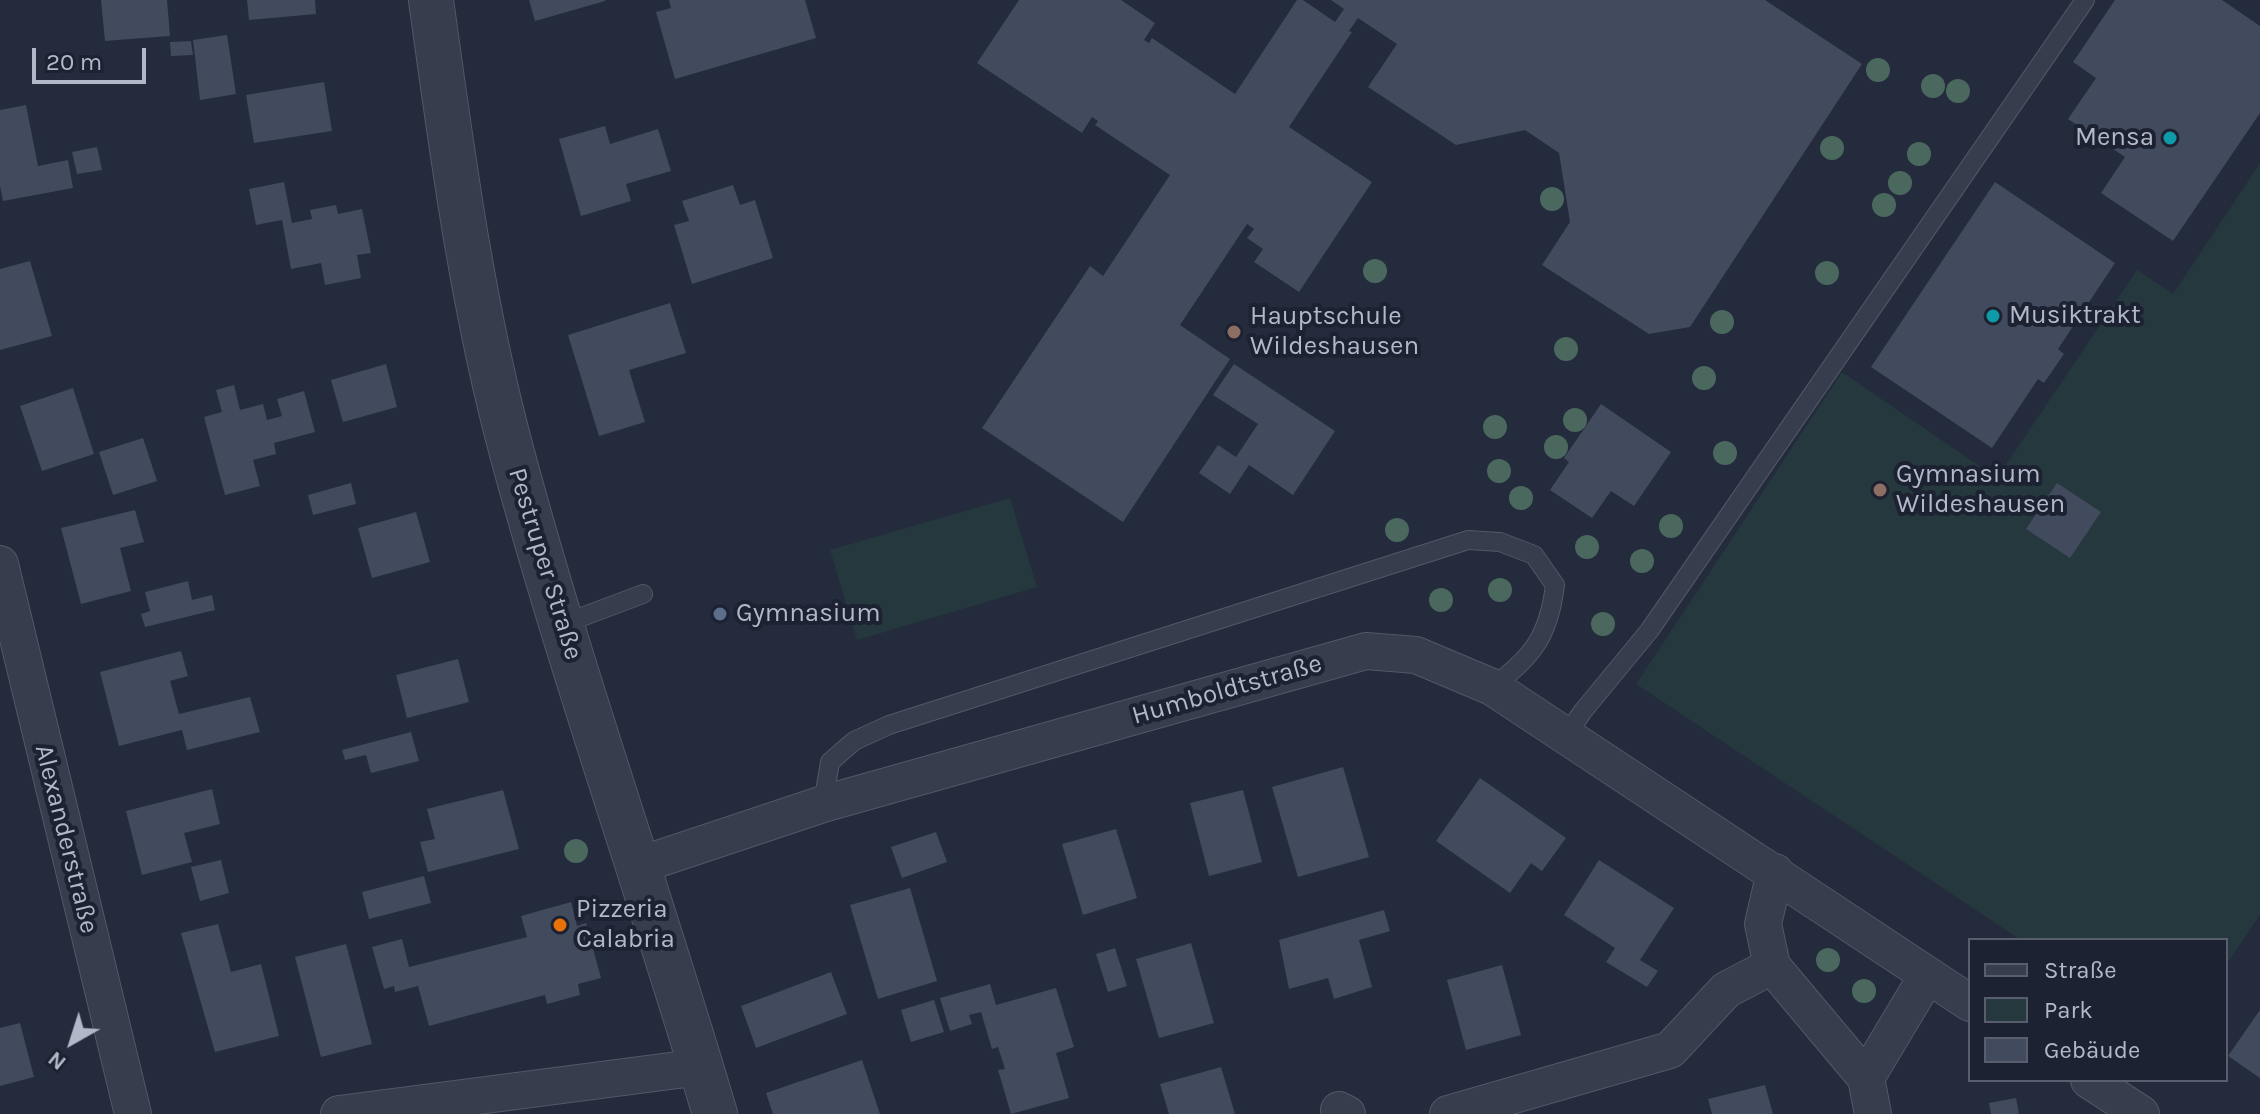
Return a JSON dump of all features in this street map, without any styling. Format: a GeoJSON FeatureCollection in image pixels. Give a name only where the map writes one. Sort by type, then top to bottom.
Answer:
{"type":"FeatureCollection","features":[{"type":"Feature","properties":{"kind":"street","name":"Pestruper Straße"},"geometry":{"type":"LineString","coordinates":[[431,0],[460,207],[512,451],[715,1114]]}},
{"type":"Feature","properties":{"kind":"street","name":"Alexanderstraße"},"geometry":{"type":"LineString","coordinates":[[0,564],[133,1114]]}},
{"type":"Feature","properties":{"kind":"street","name":"Humboldtstraße"},"geometry":{"type":"LineString","coordinates":[[637,866],[823,804],[1366,651],[1416,655],[1492,687],[1968,1002]]}},
{"type":"Feature","properties":{"kind":"street"},"geometry":{"type":"LineString","coordinates":[[1775,872],[1763,924],[1772,966],[1866,1078],[1873,1114]]}},
{"type":"Feature","properties":{"kind":"street"},"geometry":{"type":"LineString","coordinates":[[1448,1114],[1670,1050],[1726,990],[1772,966]]}},
{"type":"Feature","properties":{"kind":"street"},"geometry":{"type":"LineString","coordinates":[[1866,1078],[1927,976]]}},
{"type":"Feature","properties":{"kind":"street"},"geometry":{"type":"LineString","coordinates":[[339,1114],[701,1067]]}},
{"type":"Feature","properties":{"kind":"street"},"geometry":{"type":"LineString","coordinates":[[2092,1082],[2141,1114]]}},
{"type":"Feature","properties":{"kind":"lane"},"geometry":{"type":"LineString","coordinates":[[1565,737],[1658,618],[2085,0]]}},
{"type":"Feature","properties":{"kind":"lane"},"geometry":{"type":"LineString","coordinates":[[823,804],[830,762],[854,741],[889,725],[1468,540],[1500,542],[1534,555],[1555,585],[1552,612],[1543,636],[1515,670],[1492,687]]}},
{"type":"Feature","properties":{"kind":"lane"},"geometry":{"type":"LineString","coordinates":[[563,624],[643,594]]}},
{"type":"Feature","properties":{"kind":"green space"},"geometry":{"type":"Polygon","coordinates":[[[2260,163],[2260,915],[2228,962],[2228,938],[2018,938],[1636,684],[1842,372],[1997,478],[2137,270],[2173,294],[2260,163]]]}},
{"type":"Feature","properties":{"kind":"green space"},"geometry":{"type":"Polygon","coordinates":[[[1010,498],[1037,587],[857,640],[830,550],[1010,498]]]}},
{"type":"Feature","properties":{"kind":"building"},"geometry":{"type":"Polygon","coordinates":[[[101,0],[167,0],[170,36],[105,41],[101,0]]]}},
{"type":"Feature","properties":{"kind":"building"},"geometry":{"type":"Polygon","coordinates":[[[247,0],[315,0],[316,14],[249,20],[247,0]]]}},
{"type":"Feature","properties":{"kind":"building"},"geometry":{"type":"Polygon","coordinates":[[[529,0],[605,0],[605,1],[535,21],[529,0]]]}},
{"type":"Feature","properties":{"kind":"building"},"geometry":{"type":"Polygon","coordinates":[[[669,0],[805,0],[816,38],[675,79],[656,12],[671,8],[669,0]]]}},
{"type":"Feature","properties":{"kind":"building"},"geometry":{"type":"Polygon","coordinates":[[[1019,0],[1121,0],[1155,23],[1144,40],[1149,43],[1152,38],[1235,94],[1297,0],[1303,0],[1335,22],[1344,9],[1331,0],[1765,0],[1862,64],[1690,327],[1649,334],[1542,265],[1570,222],[1559,153],[1525,130],[1456,145],[1368,87],[1397,44],[1358,18],[1349,31],[1352,32],[1289,127],[1372,182],[1299,292],[1254,262],[1263,249],[1247,238],[1254,229],[1247,224],[1180,325],[1230,359],[1123,522],[982,428],[1090,266],[1103,276],[1170,175],[1095,125],[1098,121],[1092,117],[1082,133],[977,63],[1019,0]]]}},
{"type":"Feature","properties":{"kind":"building","name":"Mensa"},"geometry":{"type":"Polygon","coordinates":[[[2115,0],[2222,0],[2260,26],[2260,113],[2173,241],[2101,193],[2125,157],[2068,119],[2096,78],[2073,62],[2115,0]]]}},
{"type":"Feature","properties":{"kind":"building"},"geometry":{"type":"Polygon","coordinates":[[[227,35],[236,94],[200,100],[193,40],[227,35]]]}},
{"type":"Feature","properties":{"kind":"building"},"geometry":{"type":"Polygon","coordinates":[[[191,41],[193,55],[171,56],[170,42],[191,41]]]}},
{"type":"Feature","properties":{"kind":"building"},"geometry":{"type":"Polygon","coordinates":[[[324,82],[332,131],[254,143],[246,95],[324,82]]]}},
{"type":"Feature","properties":{"kind":"building"},"geometry":{"type":"Polygon","coordinates":[[[26,105],[38,166],[68,160],[73,188],[3,201],[0,186],[0,110],[26,105]]]}},
{"type":"Feature","properties":{"kind":"building"},"geometry":{"type":"Polygon","coordinates":[[[605,126],[610,144],[658,129],[671,171],[626,184],[631,201],[581,216],[559,139],[605,126]]]}},
{"type":"Feature","properties":{"kind":"building"},"geometry":{"type":"Polygon","coordinates":[[[97,147],[102,170],[77,174],[72,152],[97,147]]]}},
{"type":"Feature","properties":{"kind":"building"},"geometry":{"type":"Polygon","coordinates":[[[284,182],[292,223],[312,219],[310,210],[336,205],[338,214],[362,209],[371,253],[357,255],[361,278],[325,285],[321,263],[291,269],[282,220],[256,225],[249,189],[284,182]]]}},
{"type":"Feature","properties":{"kind":"building","name":"Musiktrakt"},"geometry":{"type":"Polygon","coordinates":[[[1995,182],[2115,263],[2058,349],[2064,354],[2044,383],[2038,379],[1992,448],[1871,367],[1995,182]]]}},
{"type":"Feature","properties":{"kind":"building"},"geometry":{"type":"Polygon","coordinates":[[[733,185],[740,205],[755,200],[773,258],[692,284],[674,225],[689,221],[682,201],[733,185]]]}},
{"type":"Feature","properties":{"kind":"building"},"geometry":{"type":"Polygon","coordinates":[[[30,261],[52,336],[0,350],[0,269],[30,261]]]}},
{"type":"Feature","properties":{"kind":"building"},"geometry":{"type":"Polygon","coordinates":[[[670,303],[686,353],[629,370],[645,422],[599,436],[568,335],[670,303]]]}},
{"type":"Feature","properties":{"kind":"building"},"geometry":{"type":"Polygon","coordinates":[[[386,364],[397,407],[343,422],[331,380],[386,364]]]}},
{"type":"Feature","properties":{"kind":"building"},"geometry":{"type":"Polygon","coordinates":[[[1234,364],[1335,431],[1293,495],[1249,465],[1230,494],[1199,473],[1218,445],[1236,457],[1258,424],[1213,395],[1234,364]]]}},
{"type":"Feature","properties":{"kind":"building"},"geometry":{"type":"Polygon","coordinates":[[[234,385],[240,410],[263,404],[267,420],[282,416],[277,399],[304,391],[315,432],[274,443],[276,454],[253,460],[260,486],[225,495],[204,417],[222,412],[216,390],[234,385]]]}},
{"type":"Feature","properties":{"kind":"building"},"geometry":{"type":"Polygon","coordinates":[[[73,388],[94,454],[42,471],[20,406],[73,388]]]}},
{"type":"Feature","properties":{"kind":"building"},"geometry":{"type":"Polygon","coordinates":[[[1601,404],[1671,452],[1634,506],[1611,491],[1592,518],[1550,490],[1569,462],[1564,458],[1601,404]]]}},
{"type":"Feature","properties":{"kind":"building"},"geometry":{"type":"Polygon","coordinates":[[[143,438],[157,481],[113,495],[99,452],[143,438]]]}},
{"type":"Feature","properties":{"kind":"building"},"geometry":{"type":"Polygon","coordinates":[[[351,483],[356,504],[313,515],[308,495],[351,483]]]}},
{"type":"Feature","properties":{"kind":"building"},"geometry":{"type":"Polygon","coordinates":[[[2057,483],[2101,512],[2070,558],[2026,529],[2057,483]]]}},
{"type":"Feature","properties":{"kind":"building"},"geometry":{"type":"Polygon","coordinates":[[[135,510],[144,542],[120,548],[131,591],[81,604],[61,528],[135,510]]]}},
{"type":"Feature","properties":{"kind":"building"},"geometry":{"type":"Polygon","coordinates":[[[416,512],[430,562],[372,578],[358,528],[416,512]]]}},
{"type":"Feature","properties":{"kind":"building"},"geometry":{"type":"Polygon","coordinates":[[[188,581],[192,600],[212,595],[215,610],[145,627],[141,614],[150,611],[145,592],[188,581]]]}},
{"type":"Feature","properties":{"kind":"building"},"geometry":{"type":"Polygon","coordinates":[[[181,651],[188,676],[170,681],[179,714],[250,697],[260,732],[187,750],[182,730],[119,746],[100,672],[181,651]]]}},
{"type":"Feature","properties":{"kind":"building"},"geometry":{"type":"Polygon","coordinates":[[[458,659],[469,702],[407,718],[396,675],[458,659]]]}},
{"type":"Feature","properties":{"kind":"building"},"geometry":{"type":"Polygon","coordinates":[[[411,732],[419,761],[371,773],[366,755],[345,760],[342,750],[411,732]]]}},
{"type":"Feature","properties":{"kind":"building"},"geometry":{"type":"Polygon","coordinates":[[[1343,767],[1369,857],[1298,877],[1272,787],[1343,767]]]}},
{"type":"Feature","properties":{"kind":"building"},"geometry":{"type":"Polygon","coordinates":[[[1480,778],[1566,838],[1542,871],[1531,863],[1510,893],[1436,841],[1480,778]]]}},
{"type":"Feature","properties":{"kind":"building"},"geometry":{"type":"Polygon","coordinates":[[[212,789],[220,824],[184,833],[192,862],[142,875],[126,811],[212,789]]]}},
{"type":"Feature","properties":{"kind":"building"},"geometry":{"type":"Polygon","coordinates":[[[503,790],[519,849],[428,872],[420,842],[435,839],[427,809],[503,790]]]}},
{"type":"Feature","properties":{"kind":"building"},"geometry":{"type":"Polygon","coordinates":[[[1243,790],[1262,862],[1209,876],[1190,803],[1243,790]]]}},
{"type":"Feature","properties":{"kind":"building"},"geometry":{"type":"Polygon","coordinates":[[[1116,829],[1137,898],[1083,915],[1062,844],[1116,829]]]}},
{"type":"Feature","properties":{"kind":"building"},"geometry":{"type":"Polygon","coordinates":[[[936,832],[947,862],[902,878],[891,847],[936,832]]]}},
{"type":"Feature","properties":{"kind":"building"},"geometry":{"type":"Polygon","coordinates":[[[221,860],[229,893],[200,901],[191,867],[221,860]]]}},
{"type":"Feature","properties":{"kind":"building"},"geometry":{"type":"Polygon","coordinates":[[[1599,860],[1674,908],[1640,960],[1658,971],[1647,987],[1606,962],[1615,948],[1564,915],[1599,860]]]}},
{"type":"Feature","properties":{"kind":"building"},"geometry":{"type":"Polygon","coordinates":[[[424,876],[431,903],[369,919],[362,892],[424,876]]]}},
{"type":"Feature","properties":{"kind":"building"},"geometry":{"type":"Polygon","coordinates":[[[910,888],[937,981],[878,999],[850,905],[910,888]]]}},
{"type":"Feature","properties":{"kind":"building"},"geometry":{"type":"Polygon","coordinates":[[[571,902],[577,926],[586,923],[601,978],[578,984],[580,995],[547,1004],[545,995],[429,1026],[418,986],[395,992],[394,986],[384,989],[372,947],[402,939],[409,967],[527,937],[521,916],[571,902]]]}},
{"type":"Feature","properties":{"kind":"building"},"geometry":{"type":"Polygon","coordinates":[[[1384,910],[1390,931],[1359,940],[1372,987],[1334,999],[1328,978],[1289,989],[1279,940],[1384,910]]]}},
{"type":"Feature","properties":{"kind":"building"},"geometry":{"type":"Polygon","coordinates":[[[218,924],[231,972],[261,964],[279,1036],[215,1052],[181,933],[218,924]]]}},
{"type":"Feature","properties":{"kind":"building"},"geometry":{"type":"Polygon","coordinates":[[[1191,943],[1214,1023],[1159,1038],[1136,959],[1191,943]]]}},
{"type":"Feature","properties":{"kind":"building"},"geometry":{"type":"Polygon","coordinates":[[[346,944],[372,1044],[321,1057],[295,957],[346,944]]]}},
{"type":"Feature","properties":{"kind":"building"},"geometry":{"type":"Polygon","coordinates":[[[1115,948],[1127,986],[1108,992],[1096,954],[1115,948]]]}},
{"type":"Feature","properties":{"kind":"building"},"geometry":{"type":"Polygon","coordinates":[[[1502,965],[1521,1035],[1466,1050],[1447,980],[1502,965]]]}},
{"type":"Feature","properties":{"kind":"building"},"geometry":{"type":"Polygon","coordinates":[[[831,972],[847,1014],[756,1048],[741,1006],[831,972]]]}},
{"type":"Feature","properties":{"kind":"building"},"geometry":{"type":"Polygon","coordinates":[[[990,984],[996,1005],[1056,988],[1074,1047],[1056,1053],[1069,1098],[1011,1114],[998,1070],[1005,1069],[998,1047],[992,1049],[981,1012],[969,1015],[972,1024],[950,1031],[940,998],[990,984]]]}},
{"type":"Feature","properties":{"kind":"building"},"geometry":{"type":"Polygon","coordinates":[[[934,1000],[944,1032],[911,1042],[901,1010],[934,1000]]]}},
{"type":"Feature","properties":{"kind":"building"},"geometry":{"type":"Polygon","coordinates":[[[2260,1010],[2260,1078],[2228,1056],[2260,1010]]]}},
{"type":"Feature","properties":{"kind":"building"},"geometry":{"type":"Polygon","coordinates":[[[20,1023],[34,1077],[0,1086],[0,1028],[20,1023]]]}},
{"type":"Feature","properties":{"kind":"building"},"geometry":{"type":"Polygon","coordinates":[[[862,1060],[880,1114],[773,1114],[766,1093],[862,1060]]]}},
{"type":"Feature","properties":{"kind":"building"},"geometry":{"type":"Polygon","coordinates":[[[1221,1067],[1235,1114],[1169,1114],[1160,1084],[1221,1067]]]}},
{"type":"Feature","properties":{"kind":"building"},"geometry":{"type":"Polygon","coordinates":[[[1765,1085],[1773,1114],[1712,1114],[1708,1099],[1765,1085]]]}},
{"type":"Feature","properties":{"kind":"building"},"geometry":{"type":"Polygon","coordinates":[[[2016,1098],[2019,1114],[1991,1114],[1989,1103],[2016,1098]]]}},
{"type":"Feature","properties":{"kind":"place","name":"Mensa"},"geometry":{"type":"Point","coordinates":[2170,138]}},
{"type":"Feature","properties":{"kind":"place","name":"Musiktrakt"},"geometry":{"type":"Point","coordinates":[1993,316]}},
{"type":"Feature","properties":{"kind":"place","name":"Hauptschule Wildeshausen"},"geometry":{"type":"Point","coordinates":[1234,332]}},
{"type":"Feature","properties":{"kind":"place","name":"Gymnasium Wildeshausen"},"geometry":{"type":"Point","coordinates":[1880,490]}},
{"type":"Feature","properties":{"kind":"place","name":"Gymnasium"},"geometry":{"type":"Point","coordinates":[720,614]}},
{"type":"Feature","properties":{"kind":"place","name":"Pizzeria Calabria"},"geometry":{"type":"Point","coordinates":[560,925]}}]}
